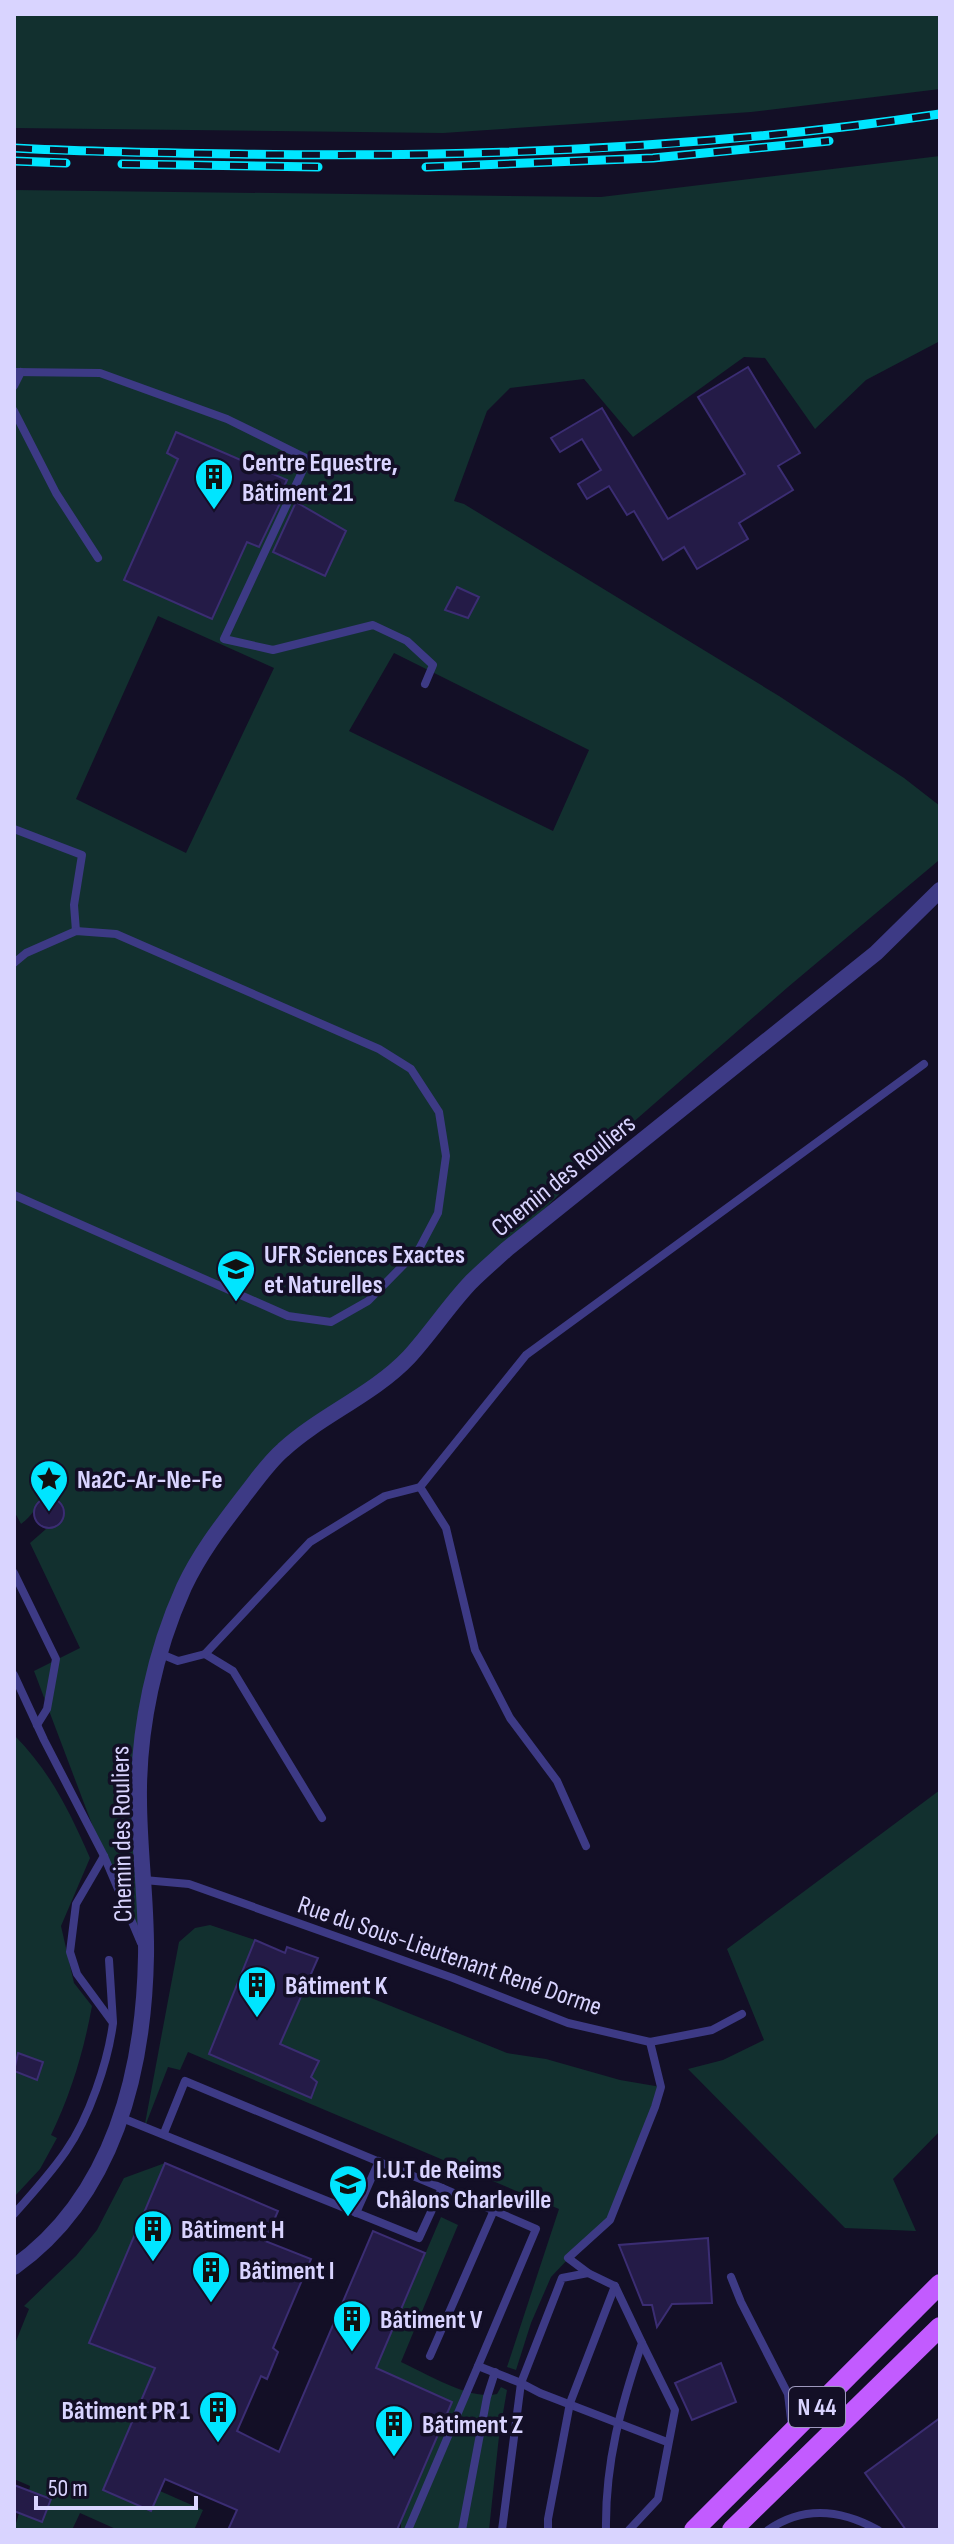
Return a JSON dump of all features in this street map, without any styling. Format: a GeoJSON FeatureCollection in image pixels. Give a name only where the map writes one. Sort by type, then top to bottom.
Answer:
{"type":"FeatureCollection","features":[{"type":"Feature","properties":{"kind":"main road","name":"N 44"},"geometry":{"type":"LineString","coordinates":[[694,2530],[940,2284]]}},
{"type":"Feature","properties":{"kind":"main road","name":"N 44"},"geometry":{"type":"LineString","coordinates":[[732,2530],[940,2327]]}},
{"type":"Feature","properties":{"kind":"street","name":"Chemin des Rouliers"},"geometry":{"type":"LineString","coordinates":[[14,2267],[55,2232],[76,2204],[101,2166],[122,2118],[138,2056],[147,1954],[139,1798],[144,1729],[161,1654],[183,1589],[205,1546],[283,1450],[386,1377],[409,1357],[471,1283],[507,1249],[876,953],[940,890]]}},
{"type":"Feature","properties":{"kind":"lane"},"geometry":{"type":"LineString","coordinates":[[14,386],[18,372],[100,373],[227,419],[308,459],[224,639],[273,650],[373,625],[407,641],[433,665],[425,684]]}},
{"type":"Feature","properties":{"kind":"lane"},"geometry":{"type":"LineString","coordinates":[[14,411],[56,493],[98,558]]}},
{"type":"Feature","properties":{"kind":"lane"},"geometry":{"type":"LineString","coordinates":[[15,833],[82,855],[74,905],[76,931]]}},
{"type":"Feature","properties":{"kind":"lane"},"geometry":{"type":"LineString","coordinates":[[14,963],[26,953],[76,931],[116,934],[379,1049],[411,1069],[439,1112],[446,1156],[438,1213],[419,1249],[368,1301],[331,1322],[288,1316],[14,1195]]}},
{"type":"Feature","properties":{"kind":"lane"},"geometry":{"type":"LineString","coordinates":[[161,1654],[178,1661],[205,1654],[310,1542],[385,1496],[420,1487],[526,1355],[924,1064]]}},
{"type":"Feature","properties":{"kind":"lane"},"geometry":{"type":"LineString","coordinates":[[420,1487],[446,1528],[475,1650],[510,1718],[557,1781],[586,1846]]}},
{"type":"Feature","properties":{"kind":"lane"},"geometry":{"type":"LineString","coordinates":[[14,1573],[56,1659],[47,1709],[37,1725]]}},
{"type":"Feature","properties":{"kind":"lane"},"geometry":{"type":"LineString","coordinates":[[205,1654],[233,1671],[322,1818]]}},
{"type":"Feature","properties":{"kind":"lane"},"geometry":{"type":"LineString","coordinates":[[14,1675],[104,1856],[147,1954]]}},
{"type":"Feature","properties":{"kind":"lane"},"geometry":{"type":"LineString","coordinates":[[104,1856],[76,1904],[70,1952],[77,1974],[113,2023]]}},
{"type":"Feature","properties":{"kind":"lane","name":"Rue du Sous-Lieutenant René Dorme"},"geometry":{"type":"LineString","coordinates":[[144,1880],[189,1884],[453,1978],[568,2023],[650,2042],[712,2030],[742,2014]]}},
{"type":"Feature","properties":{"kind":"lane"},"geometry":{"type":"LineString","coordinates":[[14,2214],[67,2150],[95,2091],[113,2023],[109,1960]]}},
{"type":"Feature","properties":{"kind":"lane"},"geometry":{"type":"LineString","coordinates":[[629,2530],[658,2499],[675,2410],[615,2286],[588,2273],[568,2258],[610,2220],[655,2107],[661,2087],[650,2042]]}},
{"type":"Feature","properties":{"kind":"lane"},"geometry":{"type":"LineString","coordinates":[[164,2133],[185,2081],[536,2229],[408,2530]]}},
{"type":"Feature","properties":{"kind":"lane"},"geometry":{"type":"LineString","coordinates":[[122,2118],[419,2238],[442,2188]]}},
{"type":"Feature","properties":{"kind":"lane"},"geometry":{"type":"LineString","coordinates":[[356,2213],[379,2161]]}},
{"type":"Feature","properties":{"kind":"lane"},"geometry":{"type":"LineString","coordinates":[[430,2356],[494,2210]]}},
{"type":"Feature","properties":{"kind":"lane"},"geometry":{"type":"LineString","coordinates":[[502,2530],[521,2383],[562,2278],[588,2273]]}},
{"type":"Feature","properties":{"kind":"lane"},"geometry":{"type":"LineString","coordinates":[[731,2277],[788,2394],[793,2432]]}},
{"type":"Feature","properties":{"kind":"lane"},"geometry":{"type":"LineString","coordinates":[[548,2530],[570,2403],[615,2286]]}},
{"type":"Feature","properties":{"kind":"lane"},"geometry":{"type":"LineString","coordinates":[[606,2530],[606,2493],[617,2421],[642,2343]]}},
{"type":"Feature","properties":{"kind":"lane"},"geometry":{"type":"LineString","coordinates":[[478,2366],[667,2442]]}},
{"type":"Feature","properties":{"kind":"lane"},"geometry":{"type":"LineString","coordinates":[[462,2530],[487,2397],[495,2372]]}},
{"type":"Feature","properties":{"kind":"lane"},"geometry":{"type":"LineString","coordinates":[[768,2530],[796,2515],[818,2512],[840,2513],[878,2530]]}},
{"type":"Feature","properties":{"kind":"green space"},"geometry":{"type":"Polygon","coordinates":[[[14,14],[940,14],[940,89],[751,112],[443,133],[14,128],[14,14]]]}},
{"type":"Feature","properties":{"kind":"green space","name":"UFR Sciences Exactes et Naturelles"},"geometry":{"type":"Polygon","coordinates":[[[940,156],[940,341],[866,380],[815,429],[765,358],[744,357],[633,437],[584,379],[510,388],[487,411],[454,501],[464,504],[779,696],[904,778],[940,806],[940,857],[615,1138],[471,1283],[409,1357],[283,1450],[205,1546],[161,1654],[141,1764],[147,1954],[104,1856],[34,1671],[80,1648],[30,1543],[46,1529],[60,1523],[65,1512],[60,1502],[46,1498],[21,1524],[14,1511],[14,190],[601,197],[940,156]],[[158,616],[76,799],[186,853],[274,668],[158,616]],[[394,653],[349,731],[553,831],[589,750],[394,653]]]}},
{"type":"Feature","properties":{"kind":"green space"},"geometry":{"type":"Polygon","coordinates":[[[14,1735],[58,1793],[90,1858],[61,1926],[74,1983],[92,2006],[76,2072],[51,2135],[57,2138],[40,2169],[14,2197],[14,1735]]]}},
{"type":"Feature","properties":{"kind":"green space"},"geometry":{"type":"Polygon","coordinates":[[[940,1790],[940,2131],[893,2179],[916,2231],[845,2228],[688,2069],[723,2060],[764,2040],[727,1949],[940,1790]]]}},
{"type":"Feature","properties":{"kind":"green space"},"geometry":{"type":"Polygon","coordinates":[[[210,1925],[255,1940],[209,2054],[311,2097],[317,2082],[311,2077],[318,2061],[280,2044],[318,1958],[312,1974],[507,2053],[546,2059],[620,2080],[661,2087],[610,2220],[551,2277],[531,2323],[516,2370],[507,2367],[559,2209],[188,2052],[180,2070],[168,2067],[144,2129],[179,1942],[195,1928],[210,1925]]]}},
{"type":"Feature","properties":{"kind":"green space"},"geometry":{"type":"Polygon","coordinates":[[[165,2163],[89,2343],[155,2369],[103,2490],[151,2511],[160,2491],[203,2510],[194,2530],[118,2530],[80,2513],[72,2530],[14,2530],[19,2513],[42,2522],[51,2500],[29,2491],[30,2486],[14,2479],[14,2346],[29,2309],[24,2306],[76,2256],[97,2230],[124,2178],[165,2163]]]}},
{"type":"Feature","properties":{"kind":"green space"},"geometry":{"type":"Polygon","coordinates":[[[441,2217],[458,2225],[401,2362],[474,2394],[497,2394],[501,2387],[507,2390],[489,2530],[401,2530],[401,2520],[452,2402],[397,2377],[335,2514],[307,2530],[441,2217]]]}},
{"type":"Feature","properties":{"kind":"building"},"geometry":{"type":"Polygon","coordinates":[[[748,367],[800,453],[778,466],[793,490],[739,523],[748,539],[697,569],[684,547],[663,560],[634,511],[627,515],[609,486],[587,499],[578,484],[601,470],[582,439],[560,452],[551,438],[602,408],[668,519],[745,474],[698,397],[748,367]]]}},
{"type":"Feature","properties":{"kind":"building","name":"Centre Equestre, Bâtiment 21"},"geometry":{"type":"Polygon","coordinates":[[[176,432],[287,480],[281,493],[284,495],[259,547],[247,542],[212,619],[124,580],[178,459],[167,453],[176,432]]]}},
{"type":"Feature","properties":{"kind":"building"},"geometry":{"type":"Polygon","coordinates":[[[296,502],[346,531],[325,576],[273,552],[296,502]]]}},
{"type":"Feature","properties":{"kind":"building"},"geometry":{"type":"Polygon","coordinates":[[[457,587],[479,597],[468,618],[445,610],[457,587]]]}},
{"type":"Feature","properties":{"kind":"building"},"geometry":{"type":"Polygon","coordinates":[[[49,1498],[60,1502],[64,1513],[60,1524],[49,1528],[38,1524],[34,1513],[38,1502],[49,1498]]]}},
{"type":"Feature","properties":{"kind":"building","name":"Bâtiment K"},"geometry":{"type":"Polygon","coordinates":[[[255,1940],[285,1953],[287,1947],[318,1958],[280,2044],[319,2061],[311,2077],[317,2082],[311,2098],[209,2054],[255,1940]]]}},
{"type":"Feature","properties":{"kind":"building"},"geometry":{"type":"Polygon","coordinates":[[[18,2053],[43,2062],[37,2080],[14,2071],[18,2053]]]}},
{"type":"Feature","properties":{"kind":"building"},"geometry":{"type":"Polygon","coordinates":[[[165,2163],[278,2211],[265,2241],[311,2259],[273,2348],[278,2352],[267,2379],[261,2376],[237,2431],[279,2452],[373,2231],[425,2253],[376,2368],[452,2402],[397,2530],[228,2530],[237,2510],[165,2479],[151,2511],[103,2490],[155,2368],[89,2343],[165,2163]]]}},
{"type":"Feature","properties":{"kind":"building"},"geometry":{"type":"Polygon","coordinates":[[[708,2238],[712,2303],[672,2304],[657,2327],[652,2305],[643,2305],[619,2245],[708,2238]]]}},
{"type":"Feature","properties":{"kind":"building"},"geometry":{"type":"Polygon","coordinates":[[[721,2363],[736,2402],[692,2420],[675,2383],[721,2363]]]}},
{"type":"Feature","properties":{"kind":"building"},"geometry":{"type":"Polygon","coordinates":[[[940,2418],[940,2530],[906,2530],[865,2473],[940,2418]]]}},
{"type":"Feature","properties":{"kind":"building"},"geometry":{"type":"Polygon","coordinates":[[[14,2485],[51,2499],[42,2522],[14,2511],[14,2485]]]}},
{"type":"Feature","properties":{"kind":"railway"},"geometry":{"type":"LineString","coordinates":[[14,148],[326,155],[590,149],[765,136],[940,114]]}},
{"type":"Feature","properties":{"kind":"railway"},"geometry":{"type":"LineString","coordinates":[[426,167],[653,158],[829,141]]}},
{"type":"Feature","properties":{"kind":"railway"},"geometry":{"type":"LineString","coordinates":[[14,161],[66,163]]}},
{"type":"Feature","properties":{"kind":"railway"},"geometry":{"type":"LineString","coordinates":[[122,164],[318,167]]}},
{"type":"Feature","properties":{"kind":"place","name":"Centre Equestre, Bâtiment 21"},"geometry":{"type":"Point","coordinates":[214,511]}},
{"type":"Feature","properties":{"kind":"place","name":"UFR Sciences Exactes et Naturelles"},"geometry":{"type":"Point","coordinates":[236,1303]}},
{"type":"Feature","properties":{"kind":"place","name":"Na2C-Ar-Ne-Fe"},"geometry":{"type":"Point","coordinates":[49,1513]}},
{"type":"Feature","properties":{"kind":"place","name":"Bâtiment K"},"geometry":{"type":"Point","coordinates":[257,2019]}},
{"type":"Feature","properties":{"kind":"place","name":"I.U.T de Reims Châlons Charleville"},"geometry":{"type":"Point","coordinates":[348,2218]}},
{"type":"Feature","properties":{"kind":"place","name":"Bâtiment H"},"geometry":{"type":"Point","coordinates":[153,2263]}},
{"type":"Feature","properties":{"kind":"place","name":"Bâtiment I"},"geometry":{"type":"Point","coordinates":[211,2304]}},
{"type":"Feature","properties":{"kind":"place","name":"Bâtiment V"},"geometry":{"type":"Point","coordinates":[352,2353]}},
{"type":"Feature","properties":{"kind":"place","name":"Bâtiment PR 1"},"geometry":{"type":"Point","coordinates":[218,2444]}},
{"type":"Feature","properties":{"kind":"place","name":"Bâtiment Z"},"geometry":{"type":"Point","coordinates":[394,2458]}}]}
